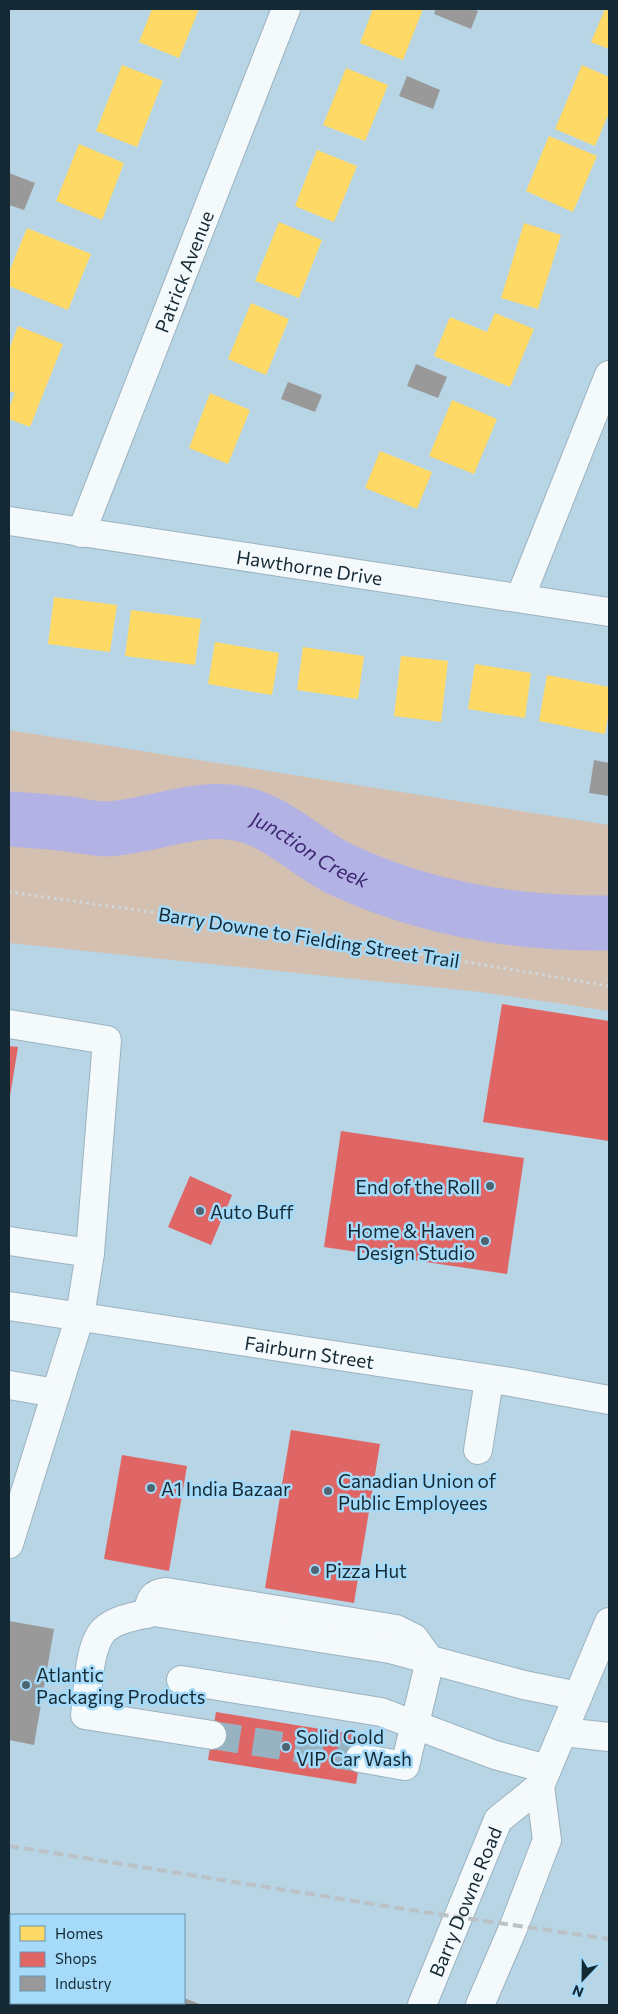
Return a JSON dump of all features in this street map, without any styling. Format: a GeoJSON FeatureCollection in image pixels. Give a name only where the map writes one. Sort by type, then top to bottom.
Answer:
{"type":"FeatureCollection","features":[{"type":"Feature","properties":{"kind":"street","name":"Patrick Avenue"},"geometry":{"type":"LineString","coordinates":[[81,533],[286,9]]}},
{"type":"Feature","properties":{"kind":"street"},"geometry":{"type":"LineString","coordinates":[[520,598],[609,375]]}},
{"type":"Feature","properties":{"kind":"street","name":"Hawthorne Drive"},"geometry":{"type":"LineString","coordinates":[[9,521],[609,612]]}},
{"type":"Feature","properties":{"kind":"street"},"geometry":{"type":"LineString","coordinates":[[9,1024],[107,1040],[90,1253],[80,1316],[9,1544]]}},
{"type":"Feature","properties":{"kind":"street"},"geometry":{"type":"LineString","coordinates":[[9,1241],[90,1253]]}},
{"type":"Feature","properties":{"kind":"street","name":"Fairburn Street"},"geometry":{"type":"LineString","coordinates":[[9,1306],[609,1400]]}},
{"type":"Feature","properties":{"kind":"street"},"geometry":{"type":"LineString","coordinates":[[478,1450],[490,1380]]}},
{"type":"Feature","properties":{"kind":"street"},"geometry":{"type":"LineString","coordinates":[[9,1385],[56,1393]]}},
{"type":"Feature","properties":{"kind":"street"},"geometry":{"type":"LineString","coordinates":[[212,1736],[85,1715],[95,1642],[104,1629],[124,1619],[147,1614],[150,1601],[153,1595],[158,1592],[396,1629],[414,1638],[430,1660],[578,1696]]}},
{"type":"Feature","properties":{"kind":"street","name":"Barry Downe Road"},"geometry":{"type":"LineString","coordinates":[[422,2005],[498,1820],[544,1778],[609,1622]]}},
{"type":"Feature","properties":{"kind":"street"},"geometry":{"type":"LineString","coordinates":[[360,1758],[406,1766],[430,1660]]}},
{"type":"Feature","properties":{"kind":"street"},"geometry":{"type":"LineString","coordinates":[[181,1680],[381,1712],[495,1756],[544,1778],[547,1840],[514,1926],[480,2005]]}},
{"type":"Feature","properties":{"kind":"street"},"geometry":{"type":"LineString","coordinates":[[563,1732],[609,1737]]}},
{"type":"Feature","properties":{"kind":"path","name":"Barry Downe to Fielding Street Trail"},"geometry":{"type":"LineString","coordinates":[[9,892],[259,927],[609,986]]}},
{"type":"Feature","properties":{"kind":"shaded area"},"geometry":{"type":"Polygon","coordinates":[[[9,730],[609,825],[609,1011],[480,992],[9,943],[9,730]]]}},
{"type":"Feature","properties":{"kind":"building: Homes"},"geometry":{"type":"Polygon","coordinates":[[[152,9],[199,9],[179,58],[139,42],[152,9]]]}},
{"type":"Feature","properties":{"kind":"building: Homes"},"geometry":{"type":"Polygon","coordinates":[[[373,9],[423,9],[403,60],[360,43],[373,9]]]}},
{"type":"Feature","properties":{"kind":"building: Homes"},"geometry":{"type":"Polygon","coordinates":[[[605,9],[609,9],[609,49],[591,42],[605,9]]]}},
{"type":"Feature","properties":{"kind":"building: Homes"},"geometry":{"type":"Polygon","coordinates":[[[122,65],[163,81],[137,147],[96,131],[122,65]]]}},
{"type":"Feature","properties":{"kind":"building: Homes"},"geometry":{"type":"Polygon","coordinates":[[[582,65],[609,77],[609,113],[595,146],[555,129],[582,65]]]}},
{"type":"Feature","properties":{"kind":"building: Homes"},"geometry":{"type":"Polygon","coordinates":[[[346,68],[388,85],[365,141],[323,125],[346,68]]]}},
{"type":"Feature","properties":{"kind":"building: Homes"},"geometry":{"type":"Polygon","coordinates":[[[549,136],[597,156],[573,212],[526,191],[549,136]]]}},
{"type":"Feature","properties":{"kind":"building: Homes"},"geometry":{"type":"Polygon","coordinates":[[[79,144],[124,163],[102,220],[56,201],[79,144]]]}},
{"type":"Feature","properties":{"kind":"building: Homes"},"geometry":{"type":"Polygon","coordinates":[[[317,150],[357,166],[334,222],[295,206],[317,150]]]}},
{"type":"Feature","properties":{"kind":"building: Homes"},"geometry":{"type":"Polygon","coordinates":[[[279,222],[322,240],[299,298],[255,281],[279,222]]]}},
{"type":"Feature","properties":{"kind":"building: Homes"},"geometry":{"type":"Polygon","coordinates":[[[524,223],[561,235],[538,309],[501,298],[524,223]]]}},
{"type":"Feature","properties":{"kind":"building: Homes"},"geometry":{"type":"Polygon","coordinates":[[[27,228],[91,254],[68,310],[9,286],[9,272],[27,228]]]}},
{"type":"Feature","properties":{"kind":"building: Homes"},"geometry":{"type":"Polygon","coordinates":[[[251,303],[289,319],[266,375],[228,359],[251,303]]]}},
{"type":"Feature","properties":{"kind":"building: Homes"},"geometry":{"type":"Polygon","coordinates":[[[495,313],[534,329],[510,387],[434,356],[450,317],[487,332],[495,313]]]}},
{"type":"Feature","properties":{"kind":"building: Homes"},"geometry":{"type":"Polygon","coordinates":[[[18,326],[63,344],[30,427],[9,419],[9,408],[15,393],[9,391],[9,350],[18,326]]]}},
{"type":"Feature","properties":{"kind":"building: Homes"},"geometry":{"type":"Polygon","coordinates":[[[210,393],[250,410],[228,464],[189,448],[210,393]]]}},
{"type":"Feature","properties":{"kind":"building: Homes"},"geometry":{"type":"Polygon","coordinates":[[[452,400],[497,419],[474,474],[429,456],[452,400]]]}},
{"type":"Feature","properties":{"kind":"building: Homes"},"geometry":{"type":"Polygon","coordinates":[[[380,451],[432,472],[417,509],[365,488],[380,451]]]}},
{"type":"Feature","properties":{"kind":"building: Homes"},"geometry":{"type":"Polygon","coordinates":[[[54,597],[117,605],[110,652],[48,644],[54,597]]]}},
{"type":"Feature","properties":{"kind":"building: Homes"},"geometry":{"type":"Polygon","coordinates":[[[131,610],[201,619],[195,665],[125,656],[131,610]]]}},
{"type":"Feature","properties":{"kind":"building: Homes"},"geometry":{"type":"Polygon","coordinates":[[[215,642],[279,653],[272,695],[208,684],[215,642]]]}},
{"type":"Feature","properties":{"kind":"building: Homes"},"geometry":{"type":"Polygon","coordinates":[[[303,647],[364,656],[358,699],[297,690],[303,647]]]}},
{"type":"Feature","properties":{"kind":"building: Homes"},"geometry":{"type":"Polygon","coordinates":[[[401,656],[448,661],[441,722],[394,716],[401,656]]]}},
{"type":"Feature","properties":{"kind":"building: Homes"},"geometry":{"type":"Polygon","coordinates":[[[475,664],[531,673],[525,718],[468,709],[475,664]]]}},
{"type":"Feature","properties":{"kind":"building: Homes"},"geometry":{"type":"Polygon","coordinates":[[[547,675],[609,687],[609,711],[605,734],[539,721],[547,675]]]}},
{"type":"Feature","properties":{"kind":"building: Shops"},"geometry":{"type":"Polygon","coordinates":[[[502,1004],[609,1021],[609,1141],[483,1122],[502,1004]]]}},
{"type":"Feature","properties":{"kind":"building: Shops"},"geometry":{"type":"Polygon","coordinates":[[[9,1046],[18,1047],[10,1096],[9,1096],[9,1046]]]}},
{"type":"Feature","properties":{"kind":"building: Shops"},"geometry":{"type":"Polygon","coordinates":[[[341,1131],[524,1158],[507,1274],[324,1247],[341,1131]]]}},
{"type":"Feature","properties":{"kind":"building: Shops","name":"Auto Buff"},"geometry":{"type":"Polygon","coordinates":[[[190,1176],[232,1195],[211,1245],[168,1227],[190,1176]]]}},
{"type":"Feature","properties":{"kind":"building: Shops"},"geometry":{"type":"Polygon","coordinates":[[[291,1430],[380,1444],[354,1603],[265,1588],[291,1430]]]}},
{"type":"Feature","properties":{"kind":"building: Shops"},"geometry":{"type":"Polygon","coordinates":[[[122,1455],[187,1466],[169,1571],[104,1559],[122,1455]]]}},
{"type":"Feature","properties":{"kind":"building: Shops","name":"Solid Gold VIP Car Wash"},"geometry":{"type":"Polygon","coordinates":[[[216,1712],[364,1736],[356,1784],[208,1760],[216,1712]]]}},
{"type":"Feature","properties":{"kind":"building: Industry"},"geometry":{"type":"Polygon","coordinates":[[[436,9],[472,9],[478,11],[471,29],[434,14],[436,9]]]}},
{"type":"Feature","properties":{"kind":"building: Industry"},"geometry":{"type":"Polygon","coordinates":[[[407,76],[440,90],[433,109],[399,96],[407,76]]]}},
{"type":"Feature","properties":{"kind":"building: Industry"},"geometry":{"type":"Polygon","coordinates":[[[9,173],[35,183],[24,210],[9,205],[9,173]]]}},
{"type":"Feature","properties":{"kind":"building: Industry"},"geometry":{"type":"Polygon","coordinates":[[[416,364],[447,377],[438,398],[407,386],[416,364]]]}},
{"type":"Feature","properties":{"kind":"building: Industry"},"geometry":{"type":"Polygon","coordinates":[[[288,382],[322,395],[315,412],[281,399],[288,382]]]}},
{"type":"Feature","properties":{"kind":"building: Industry"},"geometry":{"type":"Polygon","coordinates":[[[594,760],[609,763],[609,796],[589,793],[594,760]]]}},
{"type":"Feature","properties":{"kind":"building: Industry","name":"Atlantic Packaging Products"},"geometry":{"type":"Polygon","coordinates":[[[9,1621],[54,1629],[34,1745],[9,1740],[9,1621]]]}},
{"type":"Feature","properties":{"kind":"building: Industry"},"geometry":{"type":"Polygon","coordinates":[[[185,1998],[202,2005],[26,2005],[185,2004],[185,1998]]]}},
{"type":"Feature","properties":{"kind":"waterway","name":"Junction Creek"},"geometry":{"type":"LineString","coordinates":[[9,819],[107,829],[207,812],[241,814],[268,824],[340,869],[372,883],[438,904],[506,917],[540,921],[609,923]]}},
{"type":"Feature","properties":{"kind":"tunnel"},"geometry":{"type":"LineString","coordinates":[[212,1735],[360,1758]]}},
{"type":"Feature","properties":{"kind":"railway"},"geometry":{"type":"LineString","coordinates":[[9,1846],[423,1912],[609,1939]]}},
{"type":"Feature","properties":{"kind":"place","name":"End of the Roll"},"geometry":{"type":"Point","coordinates":[490,1186]}},
{"type":"Feature","properties":{"kind":"place","name":"Auto Buff"},"geometry":{"type":"Point","coordinates":[200,1211]}},
{"type":"Feature","properties":{"kind":"place","name":"Home & Haven Design Studio"},"geometry":{"type":"Point","coordinates":[485,1241]}},
{"type":"Feature","properties":{"kind":"place","name":"A1 India Bazaar"},"geometry":{"type":"Point","coordinates":[151,1488]}},
{"type":"Feature","properties":{"kind":"place","name":"Canadian Union of Public Employees"},"geometry":{"type":"Point","coordinates":[328,1491]}},
{"type":"Feature","properties":{"kind":"place","name":"Pizza Hut"},"geometry":{"type":"Point","coordinates":[315,1570]}},
{"type":"Feature","properties":{"kind":"place","name":"Atlantic Packaging Products"},"geometry":{"type":"Point","coordinates":[26,1685]}},
{"type":"Feature","properties":{"kind":"place","name":"Solid Gold VIP Car Wash"},"geometry":{"type":"Point","coordinates":[286,1747]}}]}
